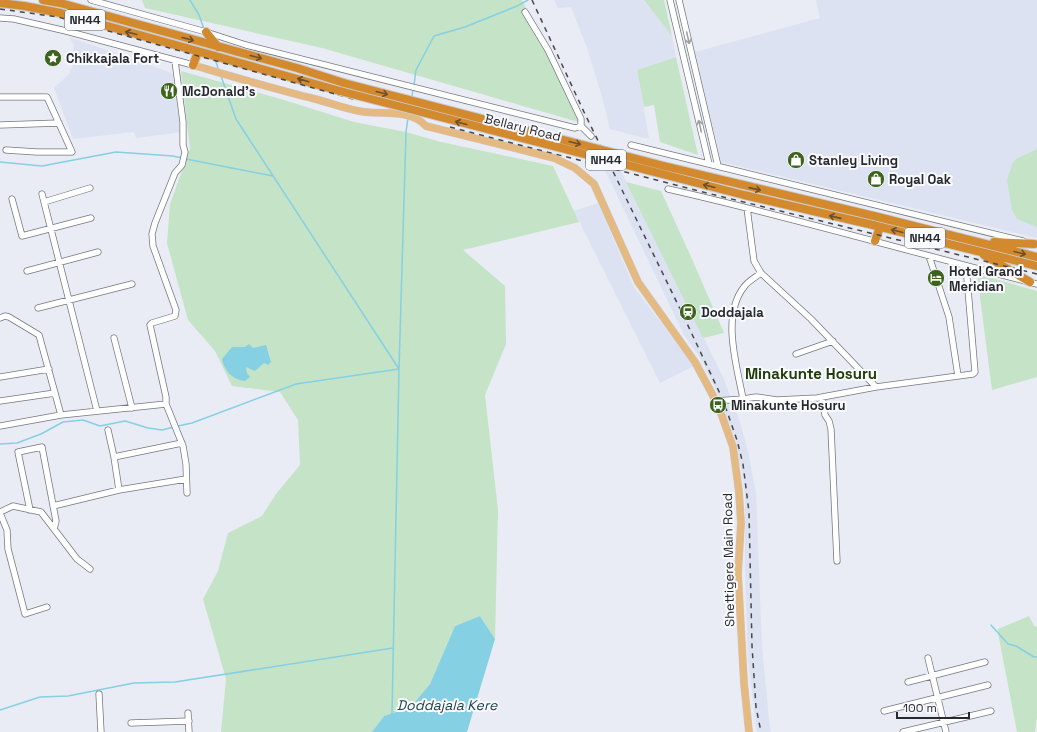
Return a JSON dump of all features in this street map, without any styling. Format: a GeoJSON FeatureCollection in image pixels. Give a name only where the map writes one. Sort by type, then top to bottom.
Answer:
{"type":"FeatureCollection","features":[{"type":"Feature","properties":{"kind":"highway","name":"NH44"},"geometry":{"type":"LineString","coordinates":[[43,0],[213,46]]}},
{"type":"Feature","properties":{"kind":"highway","name":"Bellary Road"},"geometry":{"type":"LineString","coordinates":[[0,3],[61,13],[340,91],[744,195],[876,226]]}},
{"type":"Feature","properties":{"kind":"highway"},"geometry":{"type":"LineString","coordinates":[[205,31],[213,46]]}},
{"type":"Feature","properties":{"kind":"highway","name":"Bellary Road"},"geometry":{"type":"LineString","coordinates":[[213,46],[671,168],[975,241]]}},
{"type":"Feature","properties":{"kind":"highway"},"geometry":{"type":"LineString","coordinates":[[193,66],[198,52]]}},
{"type":"Feature","properties":{"kind":"highway","name":"NH44"},"geometry":{"type":"LineString","coordinates":[[876,226],[1037,266]]}},
{"type":"Feature","properties":{"kind":"highway"},"geometry":{"type":"LineString","coordinates":[[875,241],[876,226]]}},
{"type":"Feature","properties":{"kind":"highway","name":"NH44"},"geometry":{"type":"LineString","coordinates":[[975,241],[1037,257]]}},
{"type":"Feature","properties":{"kind":"highway"},"geometry":{"type":"LineString","coordinates":[[975,241],[1036,244]]}},
{"type":"Feature","properties":{"kind":"highway"},"geometry":{"type":"LineString","coordinates":[[976,250],[1033,283]]}},
{"type":"Feature","properties":{"kind":"main road","name":"Shettigere Main Road"},"geometry":{"type":"LineString","coordinates":[[193,66],[364,112],[396,113],[412,117],[422,122],[426,126],[554,158],[575,168],[594,184],[638,282],[695,362],[716,401],[733,446],[739,492],[741,523],[738,574],[744,683],[749,732]]}},
{"type":"Feature","properties":{"kind":"street"},"geometry":{"type":"LineString","coordinates":[[91,0],[205,31],[246,45],[402,83],[575,128],[581,126]]}},
{"type":"Feature","properties":{"kind":"street"},"geometry":{"type":"LineString","coordinates":[[670,0],[709,164]]}},
{"type":"Feature","properties":{"kind":"street"},"geometry":{"type":"LineString","coordinates":[[679,0],[718,166]]}},
{"type":"Feature","properties":{"kind":"street"},"geometry":{"type":"LineString","coordinates":[[526,12],[548,50],[581,119],[581,126],[591,136]]}},
{"type":"Feature","properties":{"kind":"street"},"geometry":{"type":"LineString","coordinates":[[0,18],[14,19],[66,30],[193,66]]}},
{"type":"Feature","properties":{"kind":"street"},"geometry":{"type":"LineString","coordinates":[[176,61],[183,122],[184,152],[182,164],[175,173],[155,223],[152,239],[153,246],[176,310],[175,316],[152,323],[150,325],[166,397],[166,404],[182,443],[186,464],[187,493]]}},
{"type":"Feature","properties":{"kind":"street"},"geometry":{"type":"LineString","coordinates":[[0,97],[47,97],[72,152],[6,150]]}},
{"type":"Feature","properties":{"kind":"street"},"geometry":{"type":"LineString","coordinates":[[0,125],[59,123]]}},
{"type":"Feature","properties":{"kind":"street"},"geometry":{"type":"LineString","coordinates":[[631,145],[1036,244]]}},
{"type":"Feature","properties":{"kind":"street"},"geometry":{"type":"LineString","coordinates":[[44,202],[90,188]]}},
{"type":"Feature","properties":{"kind":"street"},"geometry":{"type":"LineString","coordinates":[[668,189],[747,208],[1033,283]]}},
{"type":"Feature","properties":{"kind":"street"},"geometry":{"type":"LineString","coordinates":[[42,194],[97,412]]}},
{"type":"Feature","properties":{"kind":"street"},"geometry":{"type":"LineString","coordinates":[[12,199],[22,236],[91,218]]}},
{"type":"Feature","properties":{"kind":"street"},"geometry":{"type":"LineString","coordinates":[[747,208],[754,258],[761,273],[833,341],[876,386]]}},
{"type":"Feature","properties":{"kind":"street"},"geometry":{"type":"LineString","coordinates":[[27,271],[98,252]]}},
{"type":"Feature","properties":{"kind":"street"},"geometry":{"type":"LineString","coordinates":[[929,256],[949,317],[958,376]]}},
{"type":"Feature","properties":{"kind":"street"},"geometry":{"type":"LineString","coordinates":[[716,401],[756,397],[777,400],[822,397],[876,386],[973,374],[975,372],[966,266]]}},
{"type":"Feature","properties":{"kind":"street"},"geometry":{"type":"LineString","coordinates":[[743,399],[733,340],[732,321],[734,310],[744,287],[761,273]]}},
{"type":"Feature","properties":{"kind":"street"},"geometry":{"type":"LineString","coordinates":[[38,308],[132,284]]}},
{"type":"Feature","properties":{"kind":"street"},"geometry":{"type":"LineString","coordinates":[[0,318],[5,316],[9,317],[39,335],[61,415]]}},
{"type":"Feature","properties":{"kind":"street"},"geometry":{"type":"LineString","coordinates":[[114,338],[132,408]]}},
{"type":"Feature","properties":{"kind":"street"},"geometry":{"type":"LineString","coordinates":[[796,354],[833,341]]}},
{"type":"Feature","properties":{"kind":"street"},"geometry":{"type":"LineString","coordinates":[[0,377],[49,369]]}},
{"type":"Feature","properties":{"kind":"street"},"geometry":{"type":"LineString","coordinates":[[0,401],[55,393]]}},
{"type":"Feature","properties":{"kind":"street"},"geometry":{"type":"LineString","coordinates":[[822,397],[825,415],[829,421],[831,429],[837,561]]}},
{"type":"Feature","properties":{"kind":"street"},"geometry":{"type":"LineString","coordinates":[[0,426],[61,415],[166,404]]}},
{"type":"Feature","properties":{"kind":"street"},"geometry":{"type":"LineString","coordinates":[[108,430],[120,490]]}},
{"type":"Feature","properties":{"kind":"street"},"geometry":{"type":"LineString","coordinates":[[114,457],[182,443]]}},
{"type":"Feature","properties":{"kind":"street"},"geometry":{"type":"LineString","coordinates":[[30,510],[18,452],[42,447],[56,521],[54,529]]}},
{"type":"Feature","properties":{"kind":"street"},"geometry":{"type":"LineString","coordinates":[[53,506],[120,490],[186,479]]}},
{"type":"Feature","properties":{"kind":"street"},"geometry":{"type":"LineString","coordinates":[[47,607],[25,614],[8,549],[7,530],[0,513],[13,506],[41,512],[77,559],[90,569]]}},
{"type":"Feature","properties":{"kind":"street"},"geometry":{"type":"LineString","coordinates":[[928,658],[946,732]]}},
{"type":"Feature","properties":{"kind":"street"},"geometry":{"type":"LineString","coordinates":[[908,682],[986,662]]}},
{"type":"Feature","properties":{"kind":"street"},"geometry":{"type":"LineString","coordinates":[[884,711],[988,686]]}},
{"type":"Feature","properties":{"kind":"street"},"geometry":{"type":"LineString","coordinates":[[100,694],[101,732]]}},
{"type":"Feature","properties":{"kind":"street"},"geometry":{"type":"LineString","coordinates":[[903,732],[991,711]]}},
{"type":"Feature","properties":{"kind":"street"},"geometry":{"type":"LineString","coordinates":[[188,713],[189,732]]}},
{"type":"Feature","properties":{"kind":"street"},"geometry":{"type":"LineString","coordinates":[[131,723],[189,721]]}},
{"type":"Feature","properties":{"kind":"shaded area"},"geometry":{"type":"Polygon","coordinates":[[[554,0],[644,0],[672,36],[676,57],[637,70],[649,138],[610,129],[587,48],[571,7],[558,8],[554,0]]]}},
{"type":"Feature","properties":{"kind":"shaded area"},"geometry":{"type":"Polygon","coordinates":[[[816,0],[1037,0],[1037,238],[721,162],[695,52],[820,18],[816,0]]]}},
{"type":"Feature","properties":{"kind":"shaded area"},"geometry":{"type":"Polygon","coordinates":[[[69,37],[172,73],[181,132],[136,138],[134,132],[73,139],[54,88],[69,74],[73,65],[74,45],[69,37]]]}},
{"type":"Feature","properties":{"kind":"shaded area"},"geometry":{"type":"Polygon","coordinates":[[[601,162],[619,167],[723,377],[740,422],[748,451],[756,493],[762,647],[771,732],[757,732],[748,661],[745,571],[745,496],[734,436],[716,390],[702,361],[684,335],[601,162]]]}},
{"type":"Feature","properties":{"kind":"shaded area"},"geometry":{"type":"Polygon","coordinates":[[[598,203],[634,287],[694,366],[660,383],[574,211],[598,203]]]}},
{"type":"Feature","properties":{"kind":"green space"},"geometry":{"type":"Polygon","coordinates":[[[142,0],[522,0],[582,123],[322,48],[145,8],[142,0]]]}},
{"type":"Feature","properties":{"kind":"green space"},"geometry":{"type":"Polygon","coordinates":[[[644,0],[664,0],[672,36],[644,0]]]}},
{"type":"Feature","properties":{"kind":"green space"},"geometry":{"type":"Polygon","coordinates":[[[676,57],[698,155],[660,142],[654,105],[644,107],[637,70],[676,57]]]}},
{"type":"Feature","properties":{"kind":"green space"},"geometry":{"type":"Polygon","coordinates":[[[181,71],[284,100],[354,122],[406,132],[441,142],[553,166],[579,222],[463,250],[505,286],[506,344],[485,395],[498,510],[495,639],[480,616],[455,626],[430,684],[411,708],[384,716],[372,732],[221,732],[226,679],[203,599],[218,571],[228,533],[262,516],[276,494],[300,465],[298,420],[280,392],[232,386],[215,351],[188,320],[167,243],[170,204],[190,149],[181,71]]]}},
{"type":"Feature","properties":{"kind":"green space"},"geometry":{"type":"Polygon","coordinates":[[[1037,149],[1037,227],[1017,219],[1012,210],[1007,180],[1012,164],[1016,159],[1037,149]]]}},
{"type":"Feature","properties":{"kind":"green space"},"geometry":{"type":"Polygon","coordinates":[[[626,182],[661,191],[724,333],[703,338],[626,182]]]}},
{"type":"Feature","properties":{"kind":"green space"},"geometry":{"type":"Polygon","coordinates":[[[977,274],[1037,291],[1037,377],[992,390],[977,274]]]}},
{"type":"Feature","properties":{"kind":"green space"},"geometry":{"type":"Polygon","coordinates":[[[1029,616],[1034,626],[1037,627],[1037,717],[1035,732],[1017,732],[998,629],[1029,616]]]}},
{"type":"Feature","properties":{"kind":"water"},"geometry":{"type":"Polygon","coordinates":[[[249,344],[253,348],[266,345],[271,362],[268,365],[264,363],[255,371],[246,367],[247,373],[250,377],[245,381],[233,377],[227,371],[222,359],[232,347],[245,347],[249,344]]]}},
{"type":"Feature","properties":{"kind":"water","name":"Doddajala Kere"},"geometry":{"type":"Polygon","coordinates":[[[480,616],[495,639],[467,732],[372,732],[384,716],[411,707],[430,684],[455,626],[480,616]]]}},
{"type":"Feature","properties":{"kind":"waterway"},"geometry":{"type":"LineString","coordinates":[[190,0],[199,15],[204,29]]}},
{"type":"Feature","properties":{"kind":"waterway"},"geometry":{"type":"LineString","coordinates":[[414,85],[416,70],[434,36],[465,27],[528,0]]}},
{"type":"Feature","properties":{"kind":"waterway"},"geometry":{"type":"LineString","coordinates":[[215,59],[219,71]]}},
{"type":"Feature","properties":{"kind":"waterway"},"geometry":{"type":"LineString","coordinates":[[178,426],[192,423],[296,384],[399,369],[236,119],[221,76]]}},
{"type":"Feature","properties":{"kind":"waterway"},"geometry":{"type":"LineString","coordinates":[[412,97],[413,89]]}},
{"type":"Feature","properties":{"kind":"waterway"},"geometry":{"type":"LineString","coordinates":[[392,714],[399,369],[406,132],[408,118]]}},
{"type":"Feature","properties":{"kind":"waterway"},"geometry":{"type":"LineString","coordinates":[[0,162],[42,166],[116,152],[182,158]]}},
{"type":"Feature","properties":{"kind":"waterway"},"geometry":{"type":"LineString","coordinates":[[186,159],[273,176]]}},
{"type":"Feature","properties":{"kind":"waterway"},"geometry":{"type":"LineString","coordinates":[[0,444],[17,443],[41,434],[63,422],[83,420],[100,426],[125,421],[148,428],[162,430],[174,427]]}},
{"type":"Feature","properties":{"kind":"waterway"},"geometry":{"type":"LineString","coordinates":[[991,625],[1008,644],[1016,646],[1034,657],[1037,657]]}},
{"type":"Feature","properties":{"kind":"waterway"},"geometry":{"type":"LineString","coordinates":[[0,710],[40,697],[68,696],[134,683],[175,682],[393,648]]}},
{"type":"Feature","properties":{"kind":"railway"},"geometry":{"type":"LineString","coordinates":[[532,0],[584,112],[723,400],[737,440],[743,464],[749,512],[752,646],[756,707],[761,732]]}},
{"type":"Feature","properties":{"kind":"railway"},"geometry":{"type":"LineString","coordinates":[[0,9],[58,17],[353,99]]}},
{"type":"Feature","properties":{"kind":"railway"},"geometry":{"type":"LineString","coordinates":[[450,127],[707,193],[1037,274]]}},
{"type":"Feature","properties":{"kind":"place","name":"Chikkajala Fort"},"geometry":{"type":"Point","coordinates":[53,58]}},
{"type":"Feature","properties":{"kind":"place","name":"McDonald's"},"geometry":{"type":"Point","coordinates":[169,91]}},
{"type":"Feature","properties":{"kind":"place","name":"Stanley Living"},"geometry":{"type":"Point","coordinates":[796,160]}},
{"type":"Feature","properties":{"kind":"place","name":"Royal Oak"},"geometry":{"type":"Point","coordinates":[876,179]}},
{"type":"Feature","properties":{"kind":"place","name":"Hotel Grand Meridian"},"geometry":{"type":"Point","coordinates":[936,278]}},
{"type":"Feature","properties":{"kind":"place","name":"Doddajala"},"geometry":{"type":"Point","coordinates":[688,312]}},
{"type":"Feature","properties":{"kind":"place","name":"Minakunte Hosuru"},"geometry":{"type":"Point","coordinates":[718,405]}},
{"type":"Feature","properties":{"kind":"district","name":"Minakunte Hosuru"},"geometry":{"type":"Point","coordinates":[811,374]}}]}
